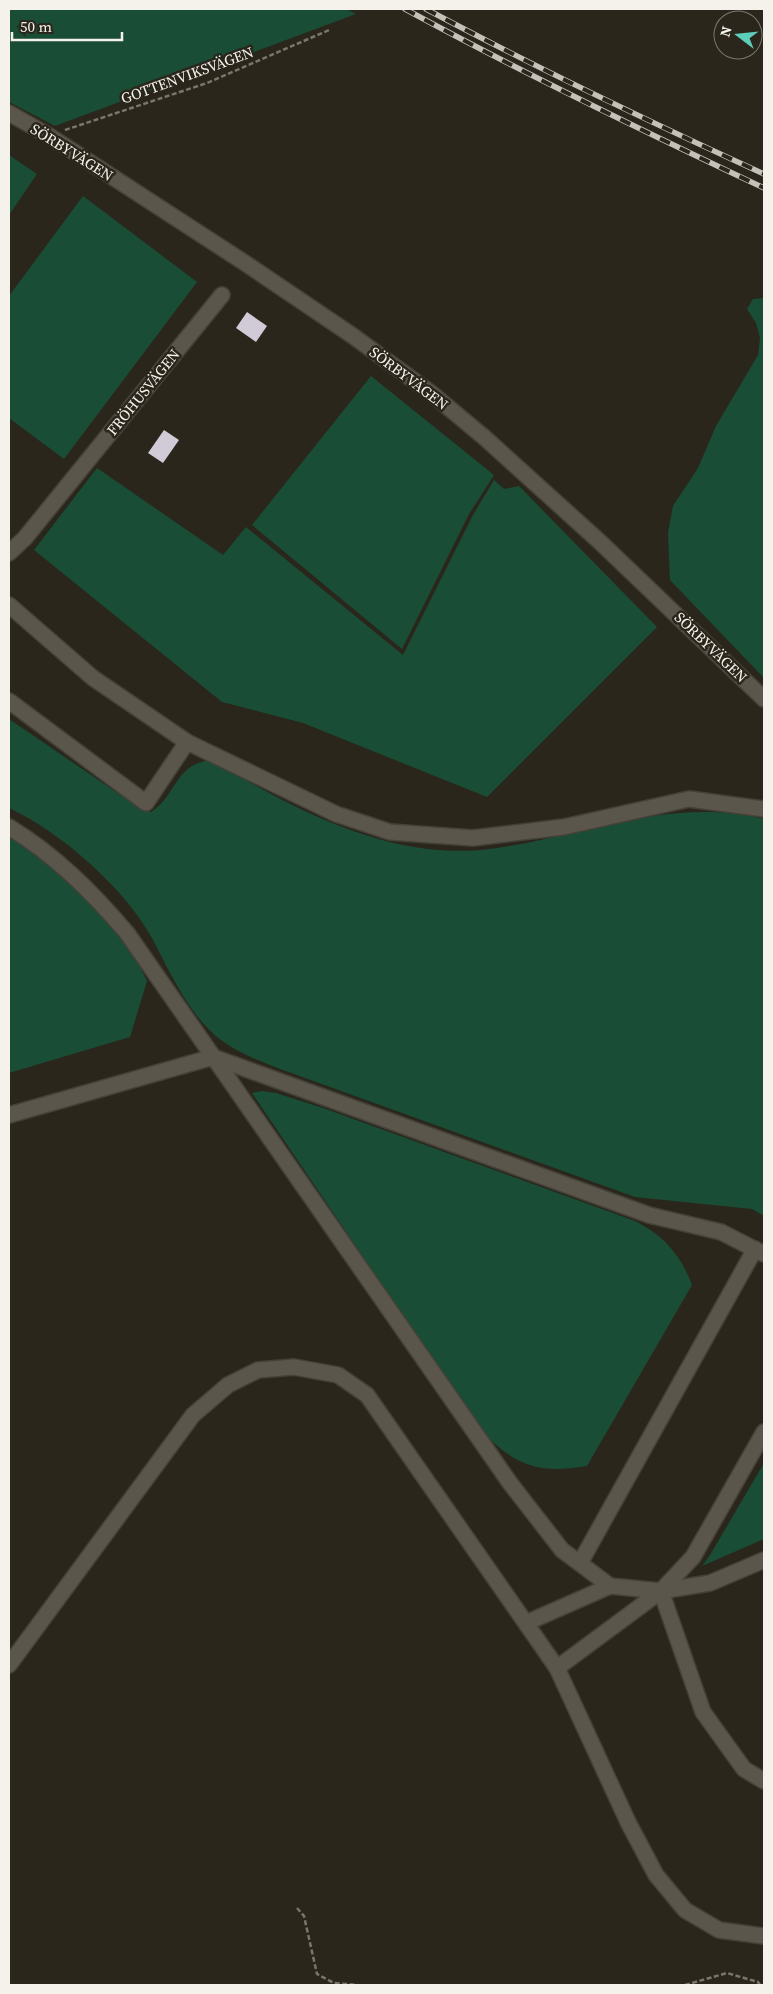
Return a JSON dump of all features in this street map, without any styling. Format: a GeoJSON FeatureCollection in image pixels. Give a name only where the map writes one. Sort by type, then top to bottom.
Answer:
{"type":"FeatureCollection","features":[{"type":"Feature","properties":{"kind":"street","name":"SÖRBYVÄGEN"},"geometry":{"type":"LineString","coordinates":[[9,113],[50,137],[260,273],[431,393],[485,438],[593,535],[764,700]]}},
{"type":"Feature","properties":{"kind":"street","name":"FRÖHUSVÄGEN"},"geometry":{"type":"LineString","coordinates":[[9,553],[25,538],[222,295]]}},
{"type":"Feature","properties":{"kind":"street"},"geometry":{"type":"LineString","coordinates":[[9,605],[92,678],[187,742],[336,814],[390,832],[473,838],[564,827],[689,799],[764,809]]}},
{"type":"Feature","properties":{"kind":"street"},"geometry":{"type":"LineString","coordinates":[[9,701],[146,802],[187,742]]}},
{"type":"Feature","properties":{"kind":"street"},"geometry":{"type":"LineString","coordinates":[[9,827],[38,844],[91,891],[127,933],[510,1483],[562,1550],[610,1586]]}},
{"type":"Feature","properties":{"kind":"street"},"geometry":{"type":"LineString","coordinates":[[9,1115],[213,1057],[649,1214],[720,1232],[760,1251],[580,1563]]}},
{"type":"Feature","properties":{"kind":"street"},"geometry":{"type":"LineString","coordinates":[[9,1665],[194,1415],[228,1385],[258,1370],[294,1367],[338,1375],[367,1396],[557,1668],[628,1822],[656,1875],[685,1910],[719,1930],[764,1936]]}},
{"type":"Feature","properties":{"kind":"street"},"geometry":{"type":"LineString","coordinates":[[557,1668],[661,1592],[693,1557],[764,1432]]}},
{"type":"Feature","properties":{"kind":"street"},"geometry":{"type":"LineString","coordinates":[[526,1623],[610,1586],[661,1592],[710,1583],[764,1560]]}},
{"type":"Feature","properties":{"kind":"street"},"geometry":{"type":"LineString","coordinates":[[661,1592],[703,1712],[744,1769],[764,1781]]}},
{"type":"Feature","properties":{"kind":"path","name":"GOTTENVIKSVÄGEN"},"geometry":{"type":"LineString","coordinates":[[50,137],[67,129],[207,83],[329,30]]}},
{"type":"Feature","properties":{"kind":"path"},"geometry":{"type":"LineString","coordinates":[[297,1908],[304,1916],[316,1974],[334,1983],[358,1985]]}},
{"type":"Feature","properties":{"kind":"path"},"geometry":{"type":"LineString","coordinates":[[685,1985],[727,1973],[758,1982],[760,1985]]}},
{"type":"Feature","properties":{"kind":"green space"},"geometry":{"type":"Polygon","coordinates":[[[9,9],[346,9],[356,14],[55,126],[9,102],[9,9]]]}},
{"type":"Feature","properties":{"kind":"green space"},"geometry":{"type":"Polygon","coordinates":[[[9,155],[37,174],[9,215],[9,155]]]}},
{"type":"Feature","properties":{"kind":"green space"},"geometry":{"type":"Polygon","coordinates":[[[83,196],[197,282],[64,459],[9,418],[9,296],[83,196]]]}},
{"type":"Feature","properties":{"kind":"green space"},"geometry":{"type":"Polygon","coordinates":[[[764,298],[764,678],[670,580],[668,533],[673,506],[698,468],[716,426],[758,355],[760,338],[756,323],[747,309],[753,299],[764,298]]]}},
{"type":"Feature","properties":{"kind":"green space"},"geometry":{"type":"Polygon","coordinates":[[[371,376],[494,475],[469,514],[402,649],[252,525],[371,376]]]}},
{"type":"Feature","properties":{"kind":"green space"},"geometry":{"type":"Polygon","coordinates":[[[97,468],[223,555],[246,527],[403,655],[473,515],[494,480],[504,489],[519,486],[657,627],[487,797],[303,723],[222,702],[34,550],[97,468]]]}},
{"type":"Feature","properties":{"kind":"green space"},"geometry":{"type":"Polygon","coordinates":[[[9,719],[141,809],[151,812],[160,805],[177,781],[190,767],[211,760],[277,797],[347,829],[421,848],[459,851],[497,848],[630,820],[696,812],[730,813],[764,819],[764,1216],[752,1209],[635,1197],[283,1070],[228,1045],[210,1031],[200,1020],[182,994],[141,921],[109,882],[50,832],[9,808],[9,719]]]}},
{"type":"Feature","properties":{"kind":"green space"},"geometry":{"type":"Polygon","coordinates":[[[9,837],[51,865],[89,898],[121,937],[147,981],[130,1037],[9,1073],[9,837]]]}},
{"type":"Feature","properties":{"kind":"green space"},"geometry":{"type":"Polygon","coordinates":[[[262,1091],[276,1093],[323,1108],[635,1221],[662,1239],[677,1255],[692,1285],[587,1466],[555,1469],[530,1465],[507,1453],[482,1432],[252,1093],[262,1091]]]}},
{"type":"Feature","properties":{"kind":"green space"},"geometry":{"type":"Polygon","coordinates":[[[764,1463],[764,1539],[702,1566],[710,1555],[764,1463]]]}},
{"type":"Feature","properties":{"kind":"building"},"geometry":{"type":"Polygon","coordinates":[[[247,312],[267,326],[256,342],[236,328],[247,312]]]}},
{"type":"Feature","properties":{"kind":"building"},"geometry":{"type":"Polygon","coordinates":[[[164,430],[179,440],[163,463],[148,453],[164,430]]]}},
{"type":"Feature","properties":{"kind":"railway"},"geometry":{"type":"LineString","coordinates":[[405,9],[583,101],[764,188]]}},
{"type":"Feature","properties":{"kind":"railway"},"geometry":{"type":"LineString","coordinates":[[426,9],[594,94],[764,174]]}}]}
